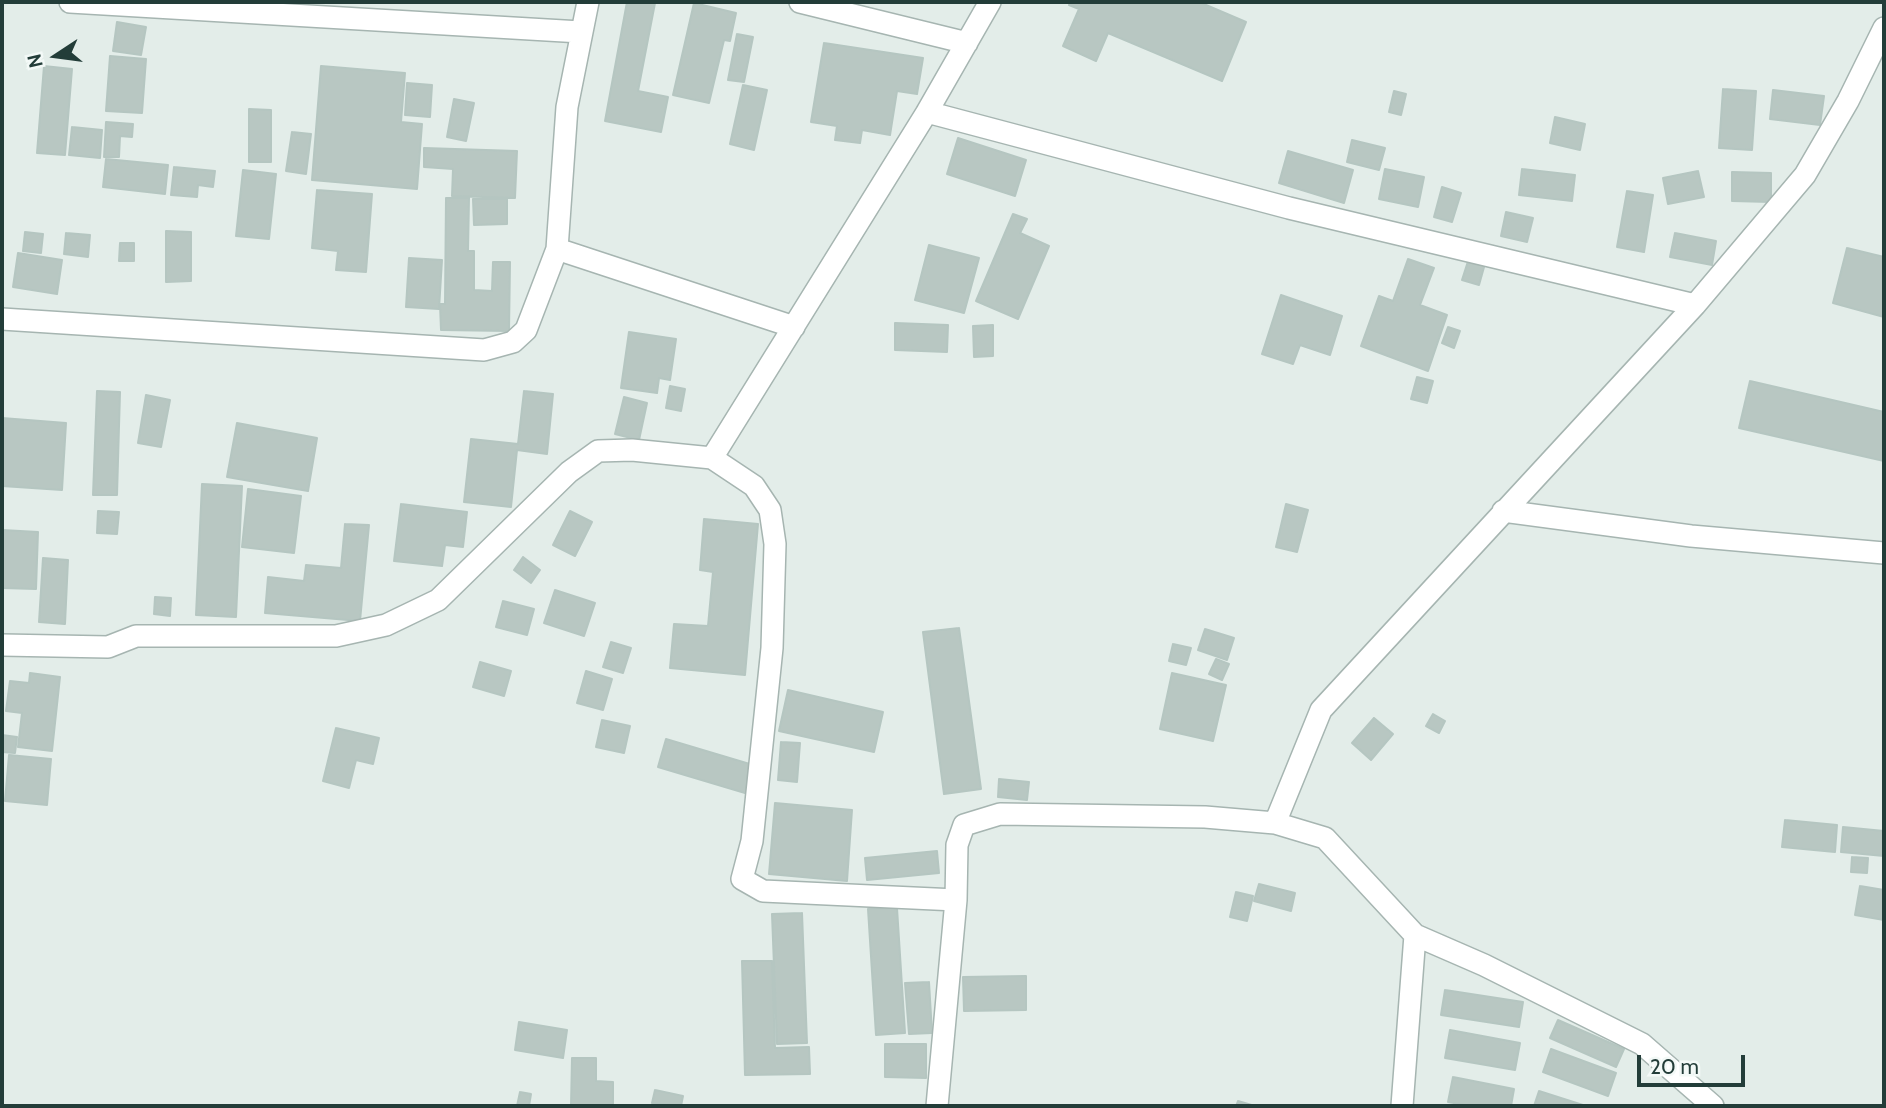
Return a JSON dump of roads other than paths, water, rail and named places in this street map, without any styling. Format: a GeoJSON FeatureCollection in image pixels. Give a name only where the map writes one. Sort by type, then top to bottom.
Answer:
{"type":"FeatureCollection","features":[{"type":"Feature","properties":{"kind":"street"},"geometry":{"type":"LineString","coordinates":[[69,2],[581,32]]}},
{"type":"Feature","properties":{"kind":"street"},"geometry":{"type":"LineString","coordinates":[[2,319],[484,350],[513,342],[526,330],[557,249],[567,107],[587,2]]}},
{"type":"Feature","properties":{"kind":"street"},"geometry":{"type":"LineString","coordinates":[[800,2],[967,43]]}},
{"type":"Feature","properties":{"kind":"street"},"geometry":{"type":"LineString","coordinates":[[712,458],[927,112],[990,2]]}},
{"type":"Feature","properties":{"kind":"street"},"geometry":{"type":"LineString","coordinates":[[1275,823],[1321,710],[1695,305],[1805,175],[1848,101],[1884,28]]}},
{"type":"Feature","properties":{"kind":"street"},"geometry":{"type":"LineString","coordinates":[[927,112],[1289,208],[1695,305]]}},
{"type":"Feature","properties":{"kind":"street"},"geometry":{"type":"LineString","coordinates":[[557,249],[794,327]]}},
{"type":"Feature","properties":{"kind":"street"},"geometry":{"type":"LineString","coordinates":[[2,645],[108,647],[136,636],[336,636],[386,625],[438,600],[569,472],[598,452],[632,450],[712,458],[754,486],[770,509],[775,544],[772,648],[752,841],[742,879],[763,891],[956,900]]}},
{"type":"Feature","properties":{"kind":"street"},"geometry":{"type":"LineString","coordinates":[[1503,511],[1691,536],[1884,552]]}},
{"type":"Feature","properties":{"kind":"street"},"geometry":{"type":"LineString","coordinates":[[937,1106],[956,900],[957,845],[964,825],[1000,814],[1205,817],[1275,823],[1325,838],[1415,935],[1484,965],[1642,1044],[1713,1106]]}},
{"type":"Feature","properties":{"kind":"street"},"geometry":{"type":"LineString","coordinates":[[1402,1106],[1415,935]]}}]}
